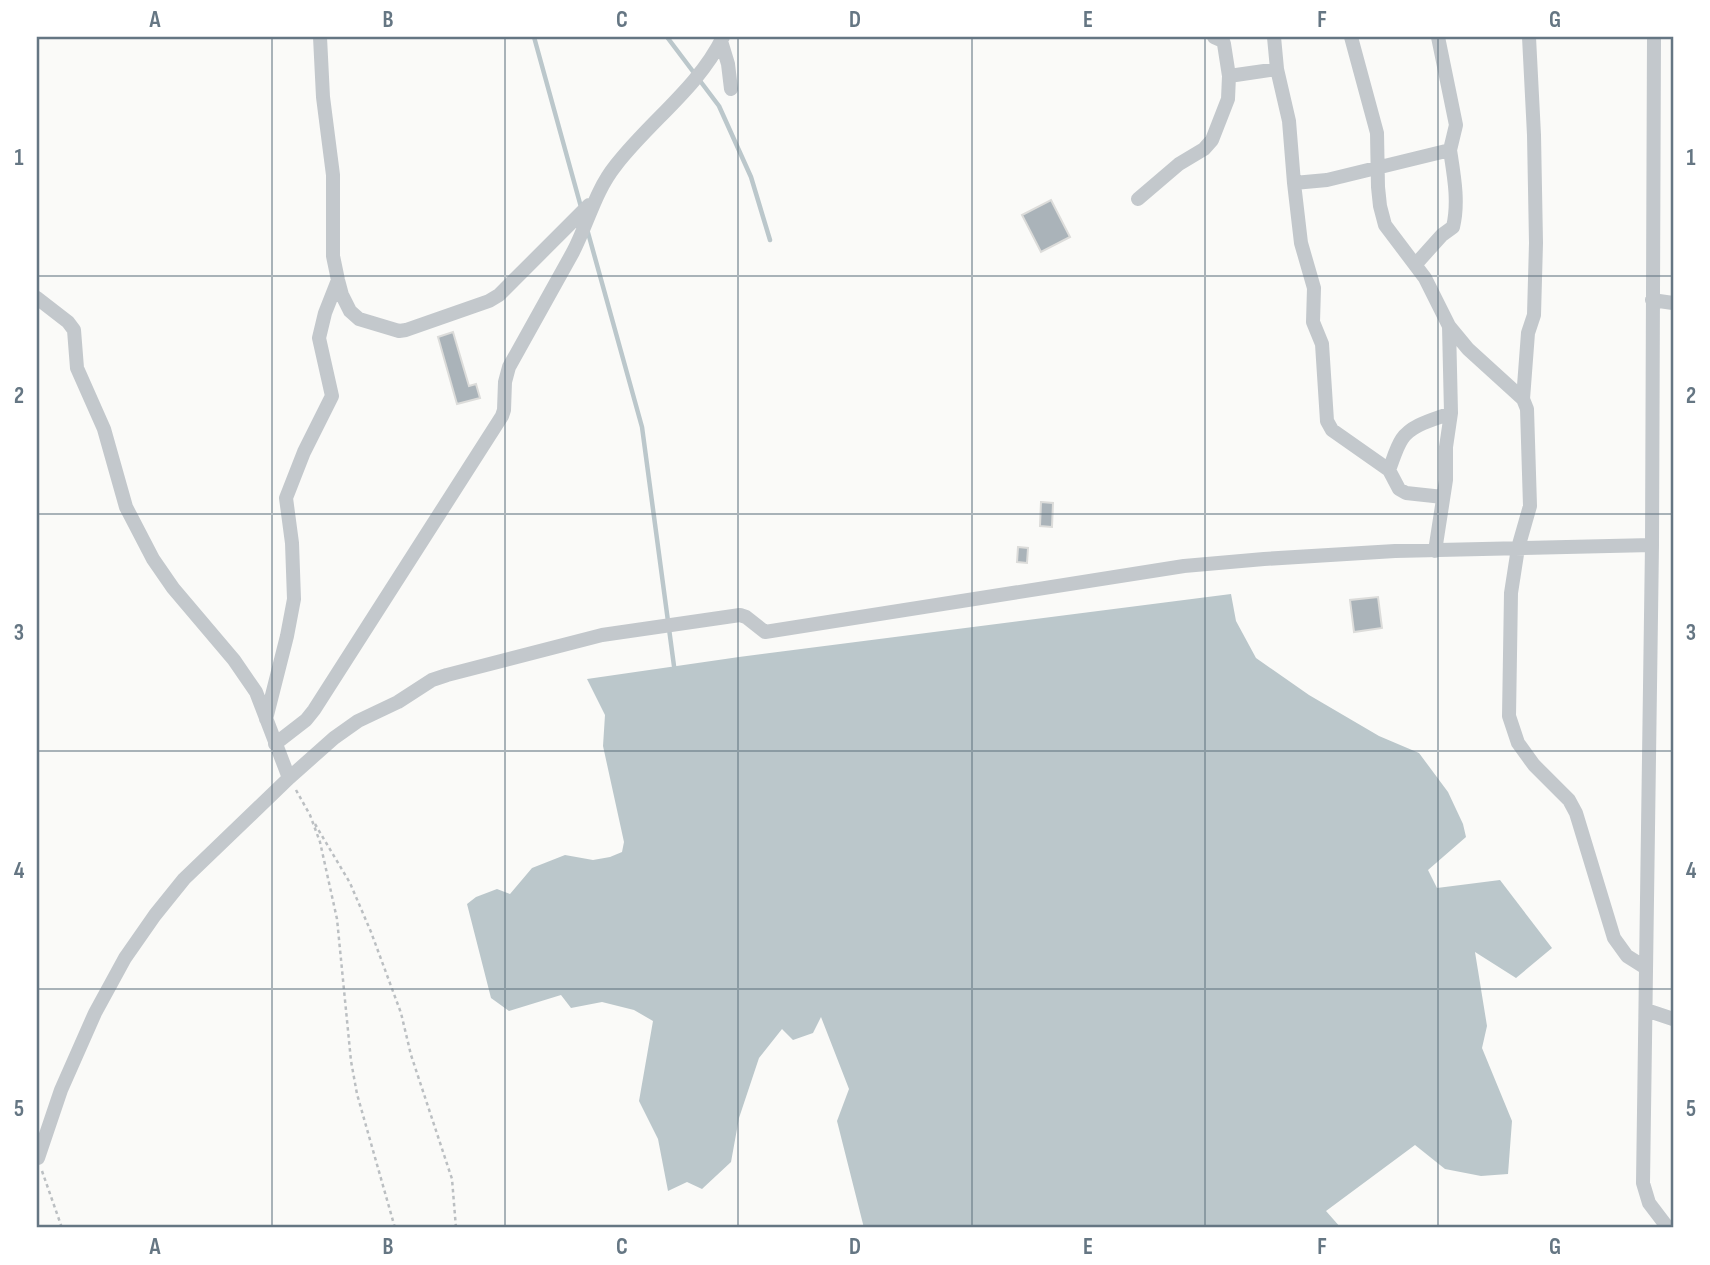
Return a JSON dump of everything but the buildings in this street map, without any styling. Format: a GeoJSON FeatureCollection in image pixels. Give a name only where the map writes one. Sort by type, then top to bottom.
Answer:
{"type":"FeatureCollection","features":[{"type":"Feature","properties":{"kind":"street"},"geometry":{"type":"LineString","coordinates":[[320,37],[323,97],[333,175],[333,256],[342,295],[350,311],[359,319],[399,331],[412,329],[489,301],[499,295],[594,200]]}},
{"type":"Feature","properties":{"kind":"street"},"geometry":{"type":"LineString","coordinates":[[1138,199],[1212,140],[1228,99],[1229,76],[1223,41],[1214,37]]}},
{"type":"Feature","properties":{"kind":"street"},"geometry":{"type":"LineString","coordinates":[[1274,37],[1277,69],[1289,121],[1301,243],[1314,288],[1313,322],[1322,344],[1327,421],[1332,430],[1389,470],[1399,489],[1406,493],[1443,497]]}},
{"type":"Feature","properties":{"kind":"street"},"geometry":{"type":"LineString","coordinates":[[1351,37],[1377,133],[1380,206],[1385,225],[1425,278],[1449,327],[1468,349],[1523,399],[1527,409],[1531,506],[1518,548],[1511,593],[1509,716],[1518,743],[1534,765],[1569,800],[1576,813],[1614,938],[1627,956],[1646,968]]}},
{"type":"Feature","properties":{"kind":"street"},"geometry":{"type":"LineString","coordinates":[[1415,265],[1442,235],[1453,227],[1456,214],[1450,150],[1456,125],[1438,37]]}},
{"type":"Feature","properties":{"kind":"street"},"geometry":{"type":"LineString","coordinates":[[1523,399],[1528,333],[1534,315],[1536,243],[1529,37]]}},
{"type":"Feature","properties":{"kind":"street"},"geometry":{"type":"LineString","coordinates":[[1654,37],[1652,545],[1643,1183],[1649,1203],[1668,1228]]}},
{"type":"Feature","properties":{"kind":"street"},"geometry":{"type":"LineString","coordinates":[[722,39],[731,89]]}},
{"type":"Feature","properties":{"kind":"street"},"geometry":{"type":"LineString","coordinates":[[275,744],[306,720],[314,710],[502,416],[509,367],[573,252],[594,200],[616,165],[701,74],[722,39]]}},
{"type":"Feature","properties":{"kind":"street"},"geometry":{"type":"LineString","coordinates":[[1229,76],[1277,69]]}},
{"type":"Feature","properties":{"kind":"street"},"geometry":{"type":"LineString","coordinates":[[1294,183],[1327,180],[1450,150]]}},
{"type":"Feature","properties":{"kind":"street"},"geometry":{"type":"LineString","coordinates":[[267,719],[294,599],[292,543],[286,498],[304,452],[332,396],[319,338],[338,280]]}},
{"type":"Feature","properties":{"kind":"street"},"geometry":{"type":"LineString","coordinates":[[37,298],[74,330],[77,368],[104,429],[126,507],[153,559],[173,588],[251,684],[289,778]]}},
{"type":"Feature","properties":{"kind":"street"},"geometry":{"type":"LineString","coordinates":[[1652,300],[1673,303]]}},
{"type":"Feature","properties":{"kind":"street"},"geometry":{"type":"LineString","coordinates":[[1435,551],[1446,480],[1446,447],[1451,413],[1449,327]]}},
{"type":"Feature","properties":{"kind":"street"},"geometry":{"type":"LineString","coordinates":[[1389,470],[1402,438],[1421,425],[1451,413]]}},
{"type":"Feature","properties":{"kind":"street"},"geometry":{"type":"LineString","coordinates":[[38,1158],[61,1090],[94,1013],[125,958],[184,879],[334,738],[432,680],[602,635],[740,615],[765,632],[1184,566],[1264,559],[1435,551],[1652,545]]}},
{"type":"Feature","properties":{"kind":"street"},"geometry":{"type":"LineString","coordinates":[[1646,1010],[1673,1019]]}},
{"type":"Feature","properties":{"kind":"path"},"geometry":{"type":"LineString","coordinates":[[289,778],[350,883],[371,932],[401,1013],[411,1055],[452,1179],[456,1228]]}},
{"type":"Feature","properties":{"kind":"path"},"geometry":{"type":"LineString","coordinates":[[310,815],[320,842],[337,919],[351,1061],[357,1094],[395,1228]]}},
{"type":"Feature","properties":{"kind":"path"},"geometry":{"type":"LineString","coordinates":[[38,1158],[62,1228]]}},
{"type":"Feature","properties":{"kind":"shaded area"},"geometry":{"type":"Polygon","coordinates":[[[1231,594],[1236,621],[1256,658],[1309,695],[1379,736],[1419,753],[1448,792],[1466,837],[1428,870],[1437,888],[1500,880],[1552,948],[1516,978],[1475,952],[1487,1026],[1482,1048],[1512,1121],[1508,1174],[1481,1176],[1445,1169],[1415,1145],[1326,1211],[1341,1228],[864,1228],[837,1121],[849,1089],[821,1017],[813,1033],[793,1040],[782,1029],[759,1058],[739,1118],[731,1162],[702,1189],[687,1182],[668,1191],[658,1139],[639,1101],[653,1021],[634,1010],[602,1002],[571,1008],[561,995],[509,1011],[491,998],[467,904],[476,897],[497,889],[510,894],[532,868],[565,855],[593,860],[622,852],[624,842],[603,746],[605,715],[587,679],[1231,594]]]}},
{"type":"Feature","properties":{"kind":"waterway"},"geometry":{"type":"LineString","coordinates":[[534,37],[581,207]]}},
{"type":"Feature","properties":{"kind":"waterway"},"geometry":{"type":"LineString","coordinates":[[667,37],[719,106],[751,177],[770,240]]}},
{"type":"Feature","properties":{"kind":"waterway"},"geometry":{"type":"LineString","coordinates":[[587,229],[642,427],[674,666]]}}]}
